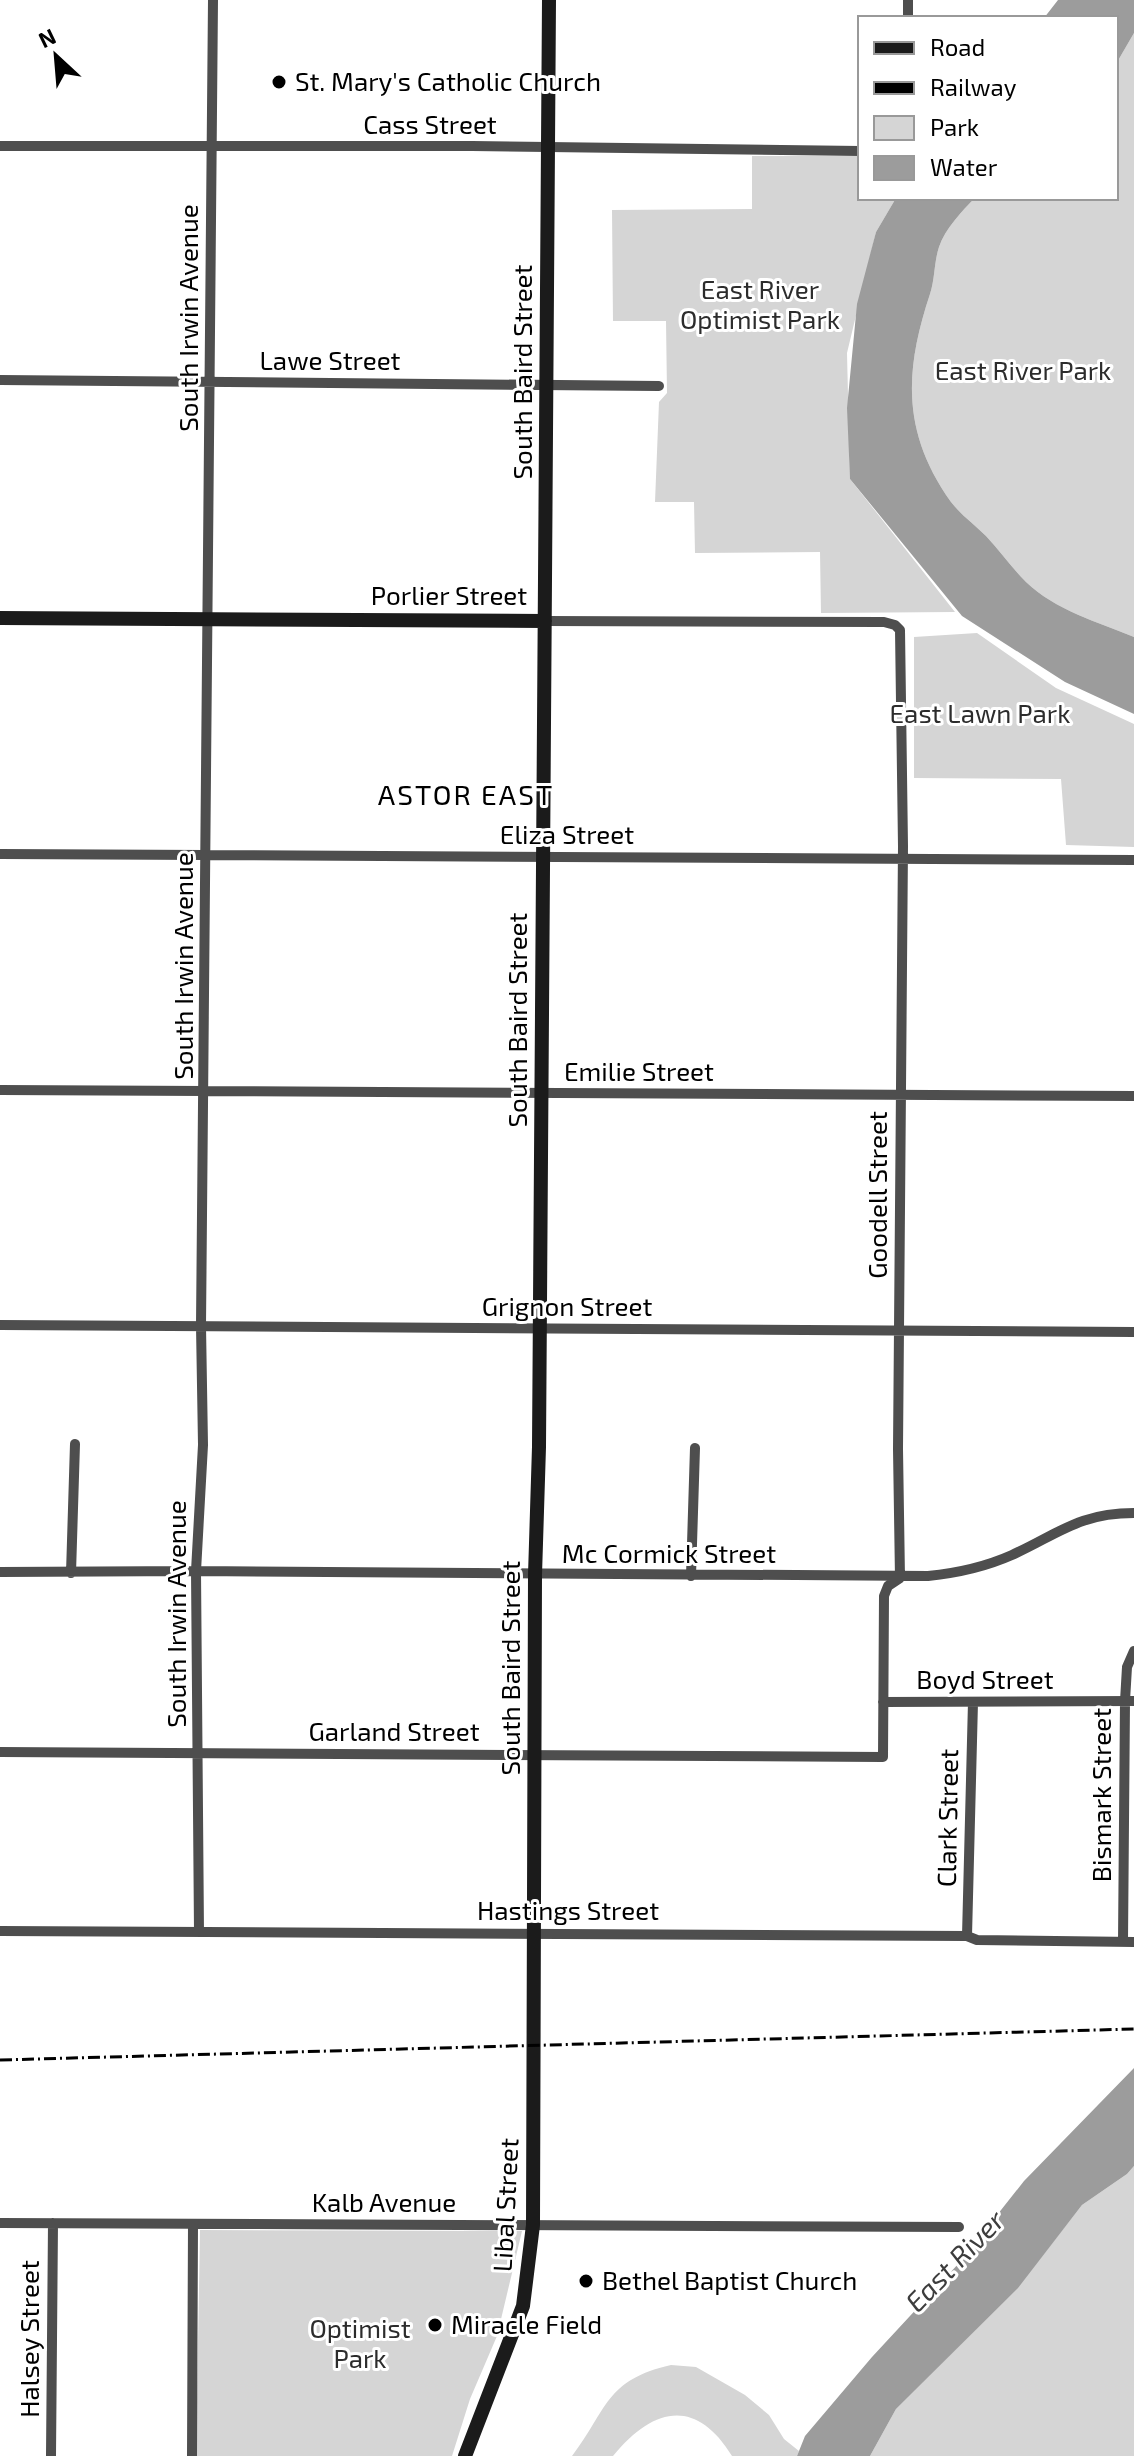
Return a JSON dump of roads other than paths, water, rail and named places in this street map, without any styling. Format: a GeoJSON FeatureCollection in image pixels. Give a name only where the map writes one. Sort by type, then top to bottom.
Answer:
{"type":"FeatureCollection","features":[{"type":"Feature","properties":{"kind":"street","name":"South Irwin Avenue"},"geometry":{"type":"LineString","coordinates":[[199,1932],[196,1571],[203,1445],[201,1326],[213,0]]}},
{"type":"Feature","properties":{"kind":"street","name":"South Baird Street"},"geometry":{"type":"LineString","coordinates":[[534,2040],[535,1575],[540,1329],[549,0]]}},
{"type":"Feature","properties":{"kind":"street","name":"Cass Street"},"geometry":{"type":"LineString","coordinates":[[0,146],[858,151]]}},
{"type":"Feature","properties":{"kind":"street","name":"Lawe Street"},"geometry":{"type":"LineString","coordinates":[[0,380],[659,386]]}},
{"type":"Feature","properties":{"kind":"street","name":"Porlier Street"},"geometry":{"type":"LineString","coordinates":[[0,618],[884,622],[897,626]]}},
{"type":"Feature","properties":{"kind":"street","name":"Goodell Street"},"geometry":{"type":"LineString","coordinates":[[883,1757],[884,1596],[888,1586],[900,1578],[903,859],[902,644],[897,626]]}},
{"type":"Feature","properties":{"kind":"street","name":"Eliza Street"},"geometry":{"type":"LineString","coordinates":[[0,854],[1134,860]]}},
{"type":"Feature","properties":{"kind":"street","name":"Emilie Street"},"geometry":{"type":"LineString","coordinates":[[0,1090],[1134,1096]]}},
{"type":"Feature","properties":{"kind":"street","name":"Grignon Street"},"geometry":{"type":"LineString","coordinates":[[0,1325],[1134,1332]]}},
{"type":"Feature","properties":{"kind":"street"},"geometry":{"type":"LineString","coordinates":[[71,1573],[75,1444]]}},
{"type":"Feature","properties":{"kind":"street"},"geometry":{"type":"LineString","coordinates":[[691,1576],[695,1448]]}},
{"type":"Feature","properties":{"kind":"street","name":"Mc Cormick Street"},"geometry":{"type":"LineString","coordinates":[[0,1572],[900,1578],[973,1569],[1015,1554],[1073,1523],[1112,1514],[1134,1513]]}},
{"type":"Feature","properties":{"kind":"street","name":"Bismark Street"},"geometry":{"type":"LineString","coordinates":[[1128,1942],[1127,1667],[1134,1651]]}},
{"type":"Feature","properties":{"kind":"street","name":"Boyd Street"},"geometry":{"type":"LineString","coordinates":[[883,1702],[1129,1701]]}},
{"type":"Feature","properties":{"kind":"street","name":"Clark Street"},"geometry":{"type":"LineString","coordinates":[[967,1936],[973,1702]]}},
{"type":"Feature","properties":{"kind":"street","name":"Garland Street"},"geometry":{"type":"LineString","coordinates":[[0,1752],[883,1757]]}},
{"type":"Feature","properties":{"kind":"street","name":"Hastings Street"},"geometry":{"type":"LineString","coordinates":[[0,1931],[967,1936],[977,1940],[1128,1942]]}},
{"type":"Feature","properties":{"kind":"street","name":"Libal Street"},"geometry":{"type":"LineString","coordinates":[[465,2456],[523,2306],[533,2225],[534,2040]]}},
{"type":"Feature","properties":{"kind":"street","name":"Kalb Avenue"},"geometry":{"type":"LineString","coordinates":[[0,2223],[959,2227]]}},
{"type":"Feature","properties":{"kind":"street","name":"Halsey Street"},"geometry":{"type":"LineString","coordinates":[[51,2456],[53,2223]]}},
{"type":"Feature","properties":{"kind":"street"},"geometry":{"type":"LineString","coordinates":[[192,2456],[193,2224]]}},
{"type":"Feature","properties":{"kind":"water"},"geometry":{"type":"Polygon","coordinates":[[[1058,0],[1134,0],[1134,33],[1118,61],[1118,16],[1046,16],[1058,0]]]}},
{"type":"Feature","properties":{"kind":"water"},"geometry":{"type":"Polygon","coordinates":[[[895,200],[973,200],[959,214],[939,247],[932,288],[915,350],[912,401],[923,451],[955,507],[1037,592],[1077,614],[1134,637],[1134,714],[1065,682],[962,616],[850,479],[847,408],[857,304],[876,232],[895,200]]]}},
{"type":"Feature","properties":{"kind":"water"},"geometry":{"type":"Polygon","coordinates":[[[1134,2068],[1134,2166],[1082,2205],[1018,2288],[896,2409],[870,2456],[797,2456],[805,2436],[872,2357],[960,2262],[1024,2181],[1134,2068]]]}},
{"type":"Feature","properties":{"kind":"railway"},"geometry":{"type":"LineString","coordinates":[[0,2060],[1134,2029]]}},
{"type":"Feature","properties":{"kind":"place","name":"St. Mary's Catholic Church"},"geometry":{"type":"Point","coordinates":[279,82]}},
{"type":"Feature","properties":{"kind":"place","name":"Bethel Baptist Church"},"geometry":{"type":"Point","coordinates":[586,2281]}},
{"type":"Feature","properties":{"kind":"place","name":"Miracle Field"},"geometry":{"type":"Point","coordinates":[435,2325]}},
{"type":"Feature","properties":{"kind":"district","name":"ASTOR EAST"},"geometry":{"type":"Point","coordinates":[466,795]}},
{"type":"Feature","properties":{"kind":"park label","name":"East River Optimist Park"},"geometry":{"type":"Point","coordinates":[760,305]}},
{"type":"Feature","properties":{"kind":"park label","name":"East River Park"},"geometry":{"type":"Point","coordinates":[1023,371]}},
{"type":"Feature","properties":{"kind":"park label","name":"East Lawn Park"},"geometry":{"type":"Point","coordinates":[980,714]}},
{"type":"Feature","properties":{"kind":"park label","name":"Optimist Park"},"geometry":{"type":"Point","coordinates":[360,2344]}},
{"type":"Feature","properties":{"kind":"water label","name":"East River"},"geometry":{"type":"Point","coordinates":[955,2261]}}]}
